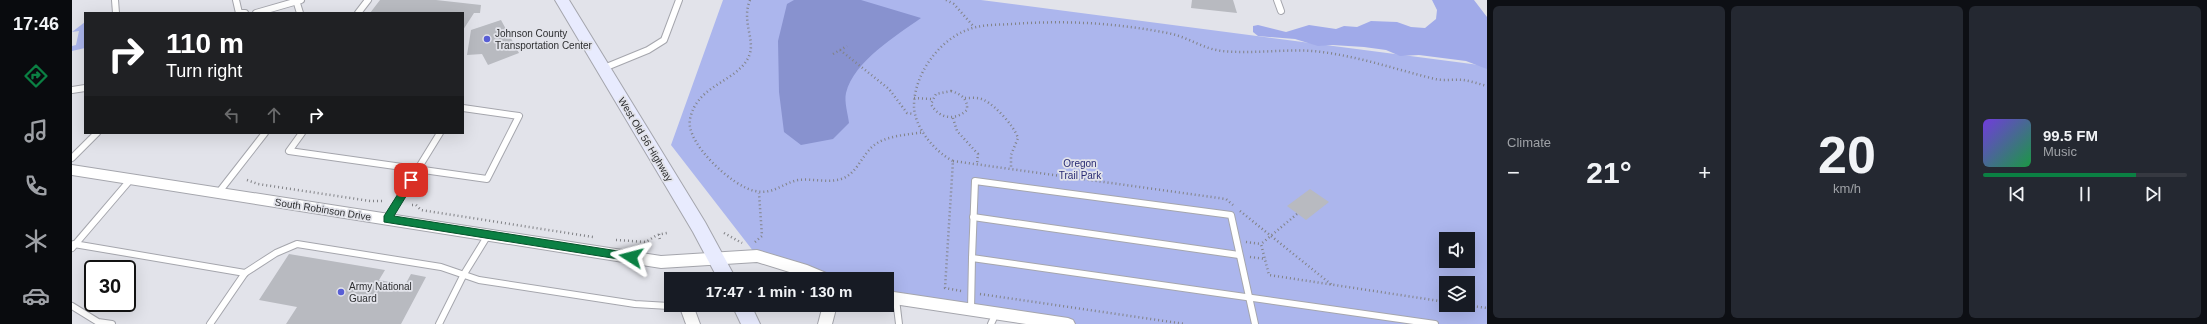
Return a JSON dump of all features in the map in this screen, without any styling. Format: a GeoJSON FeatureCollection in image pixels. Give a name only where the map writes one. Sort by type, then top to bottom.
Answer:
{"type":"FeatureCollection","features":[{"type":"Feature","properties":{"kind":"main road","name":"West Old 56 Highway"},"geometry":{"type":"LineString","coordinates":[[562,0],[604,68],[724,272]]}},
{"type":"Feature","properties":{"kind":"main road"},"geometry":{"type":"LineString","coordinates":[[745,312],[751,324]]}},
{"type":"Feature","properties":{"kind":"street","name":"South Robinson Drive"},"geometry":{"type":"LineString","coordinates":[[72,170],[661,262],[716,257],[757,256],[811,272]]}},
{"type":"Feature","properties":{"kind":"street"},"geometry":{"type":"LineString","coordinates":[[894,298],[971,310],[994,319],[1068,324]]}},
{"type":"Feature","properties":{"kind":"street"},"geometry":{"type":"LineString","coordinates":[[688,312],[693,324]]}},
{"type":"Feature","properties":{"kind":"street"},"geometry":{"type":"LineString","coordinates":[[825,324],[828,312]]}},
{"type":"Feature","properties":{"kind":"lane"},"geometry":{"type":"LineString","coordinates":[[116,0],[116,12]]}},
{"type":"Feature","properties":{"kind":"lane"},"geometry":{"type":"LineString","coordinates":[[236,0],[239,12]]}},
{"type":"Feature","properties":{"kind":"lane"},"geometry":{"type":"LineString","coordinates":[[259,12],[298,0],[300,12]]}},
{"type":"Feature","properties":{"kind":"lane"},"geometry":{"type":"LineString","coordinates":[[359,12],[368,0]]}},
{"type":"Feature","properties":{"kind":"lane"},"geometry":{"type":"LineString","coordinates":[[604,68],[648,50],[664,40],[680,0]]}},
{"type":"Feature","properties":{"kind":"lane"},"geometry":{"type":"LineString","coordinates":[[1277,0],[1281,11]]}},
{"type":"Feature","properties":{"kind":"lane"},"geometry":{"type":"LineString","coordinates":[[72,90],[84,88]]}},
{"type":"Feature","properties":{"kind":"lane"},"geometry":{"type":"LineString","coordinates":[[301,134],[289,151],[487,179],[519,116],[464,108]]}},
{"type":"Feature","properties":{"kind":"lane"},"geometry":{"type":"LineString","coordinates":[[72,158],[96,134]]}},
{"type":"Feature","properties":{"kind":"lane"},"geometry":{"type":"LineString","coordinates":[[219,192],[264,134]]}},
{"type":"Feature","properties":{"kind":"lane"},"geometry":{"type":"LineString","coordinates":[[387,219],[439,134]]}},
{"type":"Feature","properties":{"kind":"lane"},"geometry":{"type":"LineString","coordinates":[[73,246],[131,179]]}},
{"type":"Feature","properties":{"kind":"lane"},"geometry":{"type":"LineString","coordinates":[[971,310],[975,181],[1231,216],[1255,324]]}},
{"type":"Feature","properties":{"kind":"lane"},"geometry":{"type":"LineString","coordinates":[[974,217],[1239,255]]}},
{"type":"Feature","properties":{"kind":"lane"},"geometry":{"type":"LineString","coordinates":[[439,324],[464,274],[488,235]]}},
{"type":"Feature","properties":{"kind":"lane"},"geometry":{"type":"LineString","coordinates":[[210,324],[245,273],[276,253],[297,244],[441,267],[479,280],[635,304],[664,307]]}},
{"type":"Feature","properties":{"kind":"lane"},"geometry":{"type":"LineString","coordinates":[[73,246],[245,273]]}},
{"type":"Feature","properties":{"kind":"lane"},"geometry":{"type":"LineString","coordinates":[[972,258],[1435,324]]}},
{"type":"Feature","properties":{"kind":"lane"},"geometry":{"type":"LineString","coordinates":[[72,306],[98,322],[112,324]]}},
{"type":"Feature","properties":{"kind":"lane"},"geometry":{"type":"LineString","coordinates":[[894,308],[899,324]]}},
{"type":"Feature","properties":{"kind":"path"},"geometry":{"type":"LineString","coordinates":[[750,0],[746,6],[745,19],[751,47],[749,57],[738,69],[704,92],[690,118],[694,144],[743,188],[759,193],[777,190],[799,180],[842,179],[854,172],[878,143],[924,132]]}},
{"type":"Feature","properties":{"kind":"path"},"geometry":{"type":"LineString","coordinates":[[946,0],[954,4],[974,28]]}},
{"type":"Feature","properties":{"kind":"path"},"geometry":{"type":"LineString","coordinates":[[1185,324],[945,288],[953,161],[944,157],[924,132],[914,114],[914,98],[923,69],[935,54],[965,31],[974,28],[1058,21],[1172,34],[1222,51],[1311,51],[1347,55],[1385,64],[1437,80],[1465,80],[1487,86]]}},
{"type":"Feature","properties":{"kind":"path"},"geometry":{"type":"LineString","coordinates":[[833,54],[846,46]]}},
{"type":"Feature","properties":{"kind":"path"},"geometry":{"type":"LineString","coordinates":[[840,50],[889,89],[907,113],[914,114]]}},
{"type":"Feature","properties":{"kind":"path"},"geometry":{"type":"LineString","coordinates":[[965,98],[968,104],[967,110],[964,114],[953,118],[936,112],[931,104],[932,99],[936,94],[945,91],[959,94],[965,98],[978,99],[992,104],[1015,128],[1018,138],[1011,154],[1011,169]]}},
{"type":"Feature","properties":{"kind":"path"},"geometry":{"type":"LineString","coordinates":[[914,98],[932,99]]}},
{"type":"Feature","properties":{"kind":"path"},"geometry":{"type":"LineString","coordinates":[[953,118],[957,131],[978,154],[977,164]]}},
{"type":"Feature","properties":{"kind":"path"},"geometry":{"type":"LineString","coordinates":[[247,180],[258,184],[370,201],[384,201]]}},
{"type":"Feature","properties":{"kind":"path"},"geometry":{"type":"LineString","coordinates":[[751,243],[758,241],[762,236],[759,193]]}},
{"type":"Feature","properties":{"kind":"path"},"geometry":{"type":"LineString","coordinates":[[412,205],[416,205],[421,210],[595,237]]}},
{"type":"Feature","properties":{"kind":"path"},"geometry":{"type":"LineString","coordinates":[[1298,214],[1261,244],[1269,275],[1439,301]]}},
{"type":"Feature","properties":{"kind":"path"},"geometry":{"type":"LineString","coordinates":[[610,240],[646,242],[659,234],[667,233]]}},
{"type":"Feature","properties":{"kind":"path"},"geometry":{"type":"LineString","coordinates":[[724,233],[741,243],[746,243]]}},
{"type":"Feature","properties":{"kind":"path"},"geometry":{"type":"LineString","coordinates":[[659,234],[660,241]]}},
{"type":"Feature","properties":{"kind":"path"},"geometry":{"type":"LineString","coordinates":[[1239,255],[1266,259]]}},
{"type":"Feature","properties":{"kind":"path"},"geometry":{"type":"LineString","coordinates":[[1475,306],[1487,308]]}},
{"type":"Feature","properties":{"kind":"green space","name":"Oregon Trail Park"},"geometry":{"type":"Polygon","coordinates":[[[723,0],[981,0],[1487,66],[1487,324],[1068,324],[894,298],[894,272],[805,272],[757,256],[671,145],[723,0]]]}},
{"type":"Feature","properties":{"kind":"green space"},"geometry":{"type":"Polygon","coordinates":[[[84,23],[84,48],[72,51],[72,46],[76,45],[79,31],[72,32],[84,23]]]}},
{"type":"Feature","properties":{"kind":"shaded area"},"geometry":{"type":"Polygon","coordinates":[[[794,0],[861,0],[921,18],[877,50],[850,81],[846,93],[849,123],[833,139],[801,145],[784,132],[779,92],[778,41],[787,4],[794,0]]]}},
{"type":"Feature","properties":{"kind":"shaded area"},"geometry":{"type":"Polygon","coordinates":[[[1432,0],[1474,0],[1487,17],[1487,69],[1466,61],[1419,55],[1400,56],[1386,50],[1364,47],[1332,45],[1318,46],[1295,39],[1258,36],[1253,32],[1253,26],[1258,25],[1286,32],[1309,25],[1336,29],[1344,26],[1357,27],[1371,21],[1397,22],[1411,27],[1425,28],[1436,19],[1437,10],[1432,0]]]}},
{"type":"Feature","properties":{"kind":"building","name":"Johnson County Transportation Center"},"geometry":{"type":"Polygon","coordinates":[[[380,0],[436,0],[481,5],[480,13],[474,13],[464,28],[464,12],[371,12],[380,0]]]}},
{"type":"Feature","properties":{"kind":"building"},"geometry":{"type":"Polygon","coordinates":[[[1192,0],[1233,0],[1237,13],[1191,8],[1192,0]]]}},
{"type":"Feature","properties":{"kind":"building","name":"Johnson County Transportation Center"},"geometry":{"type":"Polygon","coordinates":[[[501,20],[519,53],[488,65],[482,54],[467,55],[471,30],[501,20]]]}},
{"type":"Feature","properties":{"kind":"building"},"geometry":{"type":"Polygon","coordinates":[[[1310,189],[1329,202],[1306,220],[1287,206],[1310,189]]]}},
{"type":"Feature","properties":{"kind":"building","name":"Army National Guard"},"geometry":{"type":"Polygon","coordinates":[[[289,254],[385,270],[379,280],[405,285],[411,274],[426,277],[401,324],[286,324],[297,307],[259,300],[289,254]]]}},
{"type":"Feature","properties":{"kind":"place","name":"Johnson County Transportation Center"},"geometry":{"type":"Point","coordinates":[487,39]}},
{"type":"Feature","properties":{"kind":"place","name":"Army National Guard"},"geometry":{"type":"Point","coordinates":[341,292]}},
{"type":"Feature","properties":{"kind":"route"},"geometry":{"type":"LineString","coordinates":[[411,180],[387,219],[631,257]]}}]}
